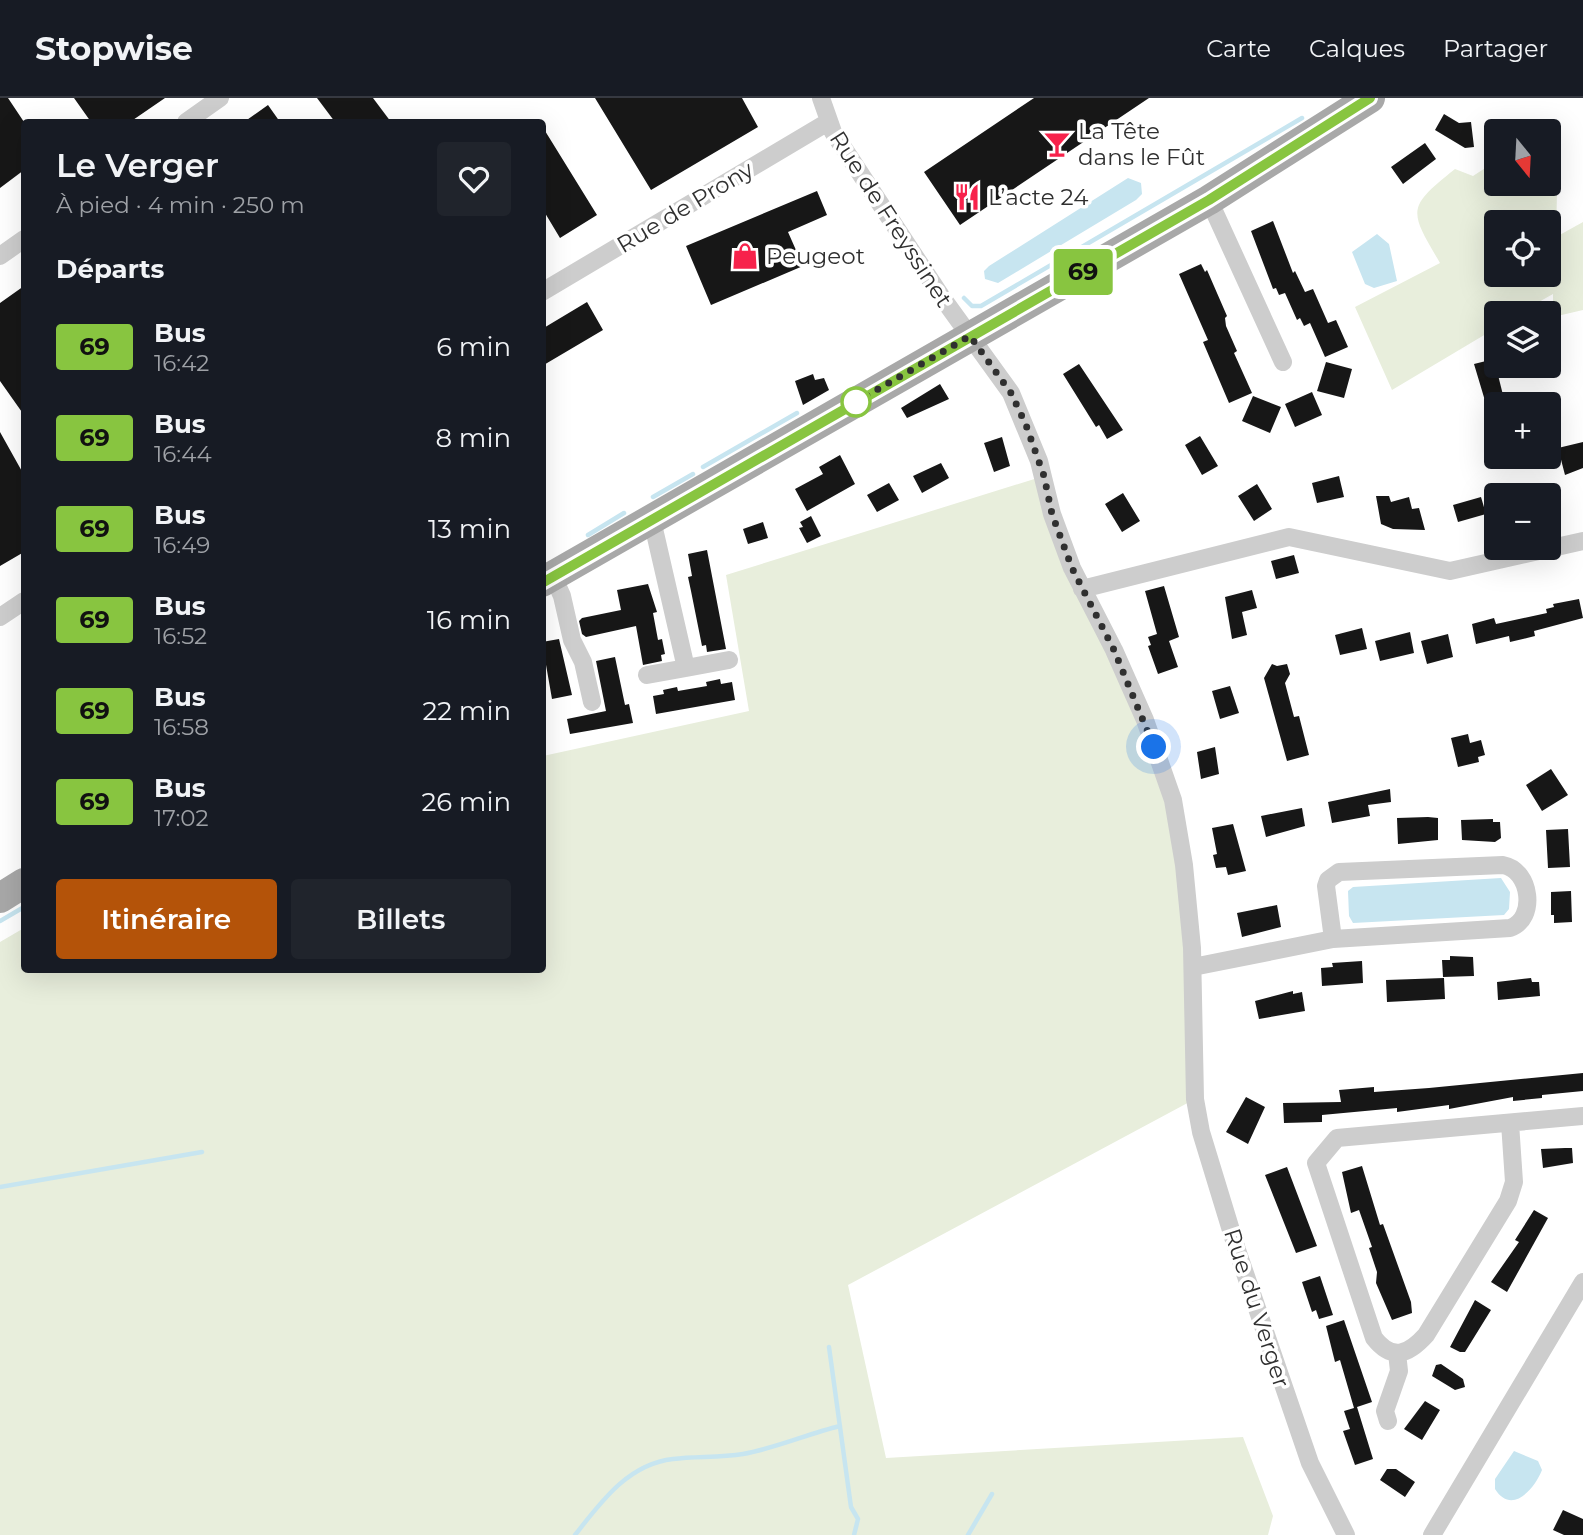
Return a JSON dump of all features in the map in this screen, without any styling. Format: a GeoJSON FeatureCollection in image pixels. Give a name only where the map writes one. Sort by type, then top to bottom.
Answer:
{"type":"FeatureCollection","features":[{"type":"Feature","properties":{"kind":"main road"},"geometry":{"type":"LineString","coordinates":[[548,579],[1209,200],[1370,98]]}},
{"type":"Feature","properties":{"kind":"main road"},"geometry":{"type":"LineString","coordinates":[[0,898],[21,885]]}},
{"type":"Feature","properties":{"kind":"street"},"geometry":{"type":"LineString","coordinates":[[190,119],[220,98]]}},
{"type":"Feature","properties":{"kind":"street","name":"Rue de Freyssinet"},"geometry":{"type":"LineString","coordinates":[[821,98],[828,122],[1011,393],[1042,468],[1052,514],[1082,589]]}},
{"type":"Feature","properties":{"kind":"street","name":"Rue de Prony"},"geometry":{"type":"LineString","coordinates":[[546,290],[828,122]]}},
{"type":"Feature","properties":{"kind":"street"},"geometry":{"type":"LineString","coordinates":[[1209,200],[1283,362]]}},
{"type":"Feature","properties":{"kind":"street"},"geometry":{"type":"LineString","coordinates":[[0,256],[21,241]]}},
{"type":"Feature","properties":{"kind":"street"},"geometry":{"type":"LineString","coordinates":[[652,520],[686,668]]}},
{"type":"Feature","properties":{"kind":"street"},"geometry":{"type":"LineString","coordinates":[[1082,589],[1289,537],[1450,570],[1583,541]]}},
{"type":"Feature","properties":{"kind":"street"},"geometry":{"type":"LineString","coordinates":[[548,579],[562,596],[572,640],[583,662],[592,702]]}},
{"type":"Feature","properties":{"kind":"street","name":"Rue du Verger"},"geometry":{"type":"LineString","coordinates":[[1082,589],[1130,683],[1173,800],[1184,865],[1193,967],[1194,1072],[1201,1132],[1237,1250],[1310,1463],[1346,1535]]}},
{"type":"Feature","properties":{"kind":"street"},"geometry":{"type":"LineString","coordinates":[[0,617],[21,603]]}},
{"type":"Feature","properties":{"kind":"street"},"geometry":{"type":"LineString","coordinates":[[646,675],[730,660]]}},
{"type":"Feature","properties":{"kind":"street"},"geometry":{"type":"LineString","coordinates":[[1193,967],[1333,939],[1510,928],[1520,923],[1525,914],[1524,878],[1518,870],[1503,865],[1339,872],[1328,880],[1326,886],[1333,939]]}},
{"type":"Feature","properties":{"kind":"street"},"geometry":{"type":"LineString","coordinates":[[1510,1123],[1514,1182],[1508,1201],[1426,1335],[1414,1349],[1397,1353],[1383,1350],[1374,1338],[1316,1163],[1337,1138],[1583,1116]]}},
{"type":"Feature","properties":{"kind":"street"},"geometry":{"type":"LineString","coordinates":[[1432,1535],[1583,1282]]}},
{"type":"Feature","properties":{"kind":"street"},"geometry":{"type":"LineString","coordinates":[[1388,1421],[1385,1411],[1399,1371],[1397,1353]]}},
{"type":"Feature","properties":{"kind":"green space"},"geometry":{"type":"Polygon","coordinates":[[[1455,169],[1473,176],[1484,169],[1484,196],[1557,196],[1557,210],[1484,210],[1484,287],[1561,287],[1561,234],[1583,222],[1583,310],[1561,315],[1561,301],[1553,301],[1553,294],[1540,301],[1484,301],[1484,335],[1392,390],[1355,307],[1440,263],[1418,220],[1421,202],[1455,169]]]}},
{"type":"Feature","properties":{"kind":"green space"},"geometry":{"type":"Polygon","coordinates":[[[1044,476],[1173,800],[1195,1099],[848,1285],[886,1458],[1243,1437],[1273,1516],[1268,1535],[0,1535],[0,942],[21,930],[21,973],[546,973],[546,755],[749,711],[726,575],[1044,476]]]}},
{"type":"Feature","properties":{"kind":"water"},"geometry":{"type":"Polygon","coordinates":[[[1128,178],[1141,183],[1142,194],[1136,200],[998,283],[985,279],[984,271],[989,266],[1128,178]]]}},
{"type":"Feature","properties":{"kind":"water"},"geometry":{"type":"Polygon","coordinates":[[[1377,234],[1389,244],[1397,281],[1374,288],[1365,284],[1352,252],[1377,234]]]}},
{"type":"Feature","properties":{"kind":"water"},"geometry":{"type":"Polygon","coordinates":[[[1501,878],[1510,892],[1509,909],[1504,915],[1353,923],[1349,916],[1348,891],[1353,887],[1501,878]]]}},
{"type":"Feature","properties":{"kind":"water"},"geometry":{"type":"Polygon","coordinates":[[[1514,1451],[1538,1461],[1542,1470],[1529,1491],[1515,1500],[1509,1500],[1495,1489],[1495,1479],[1514,1451]]]}},
{"type":"Feature","properties":{"kind":"building"},"geometry":{"type":"Polygon","coordinates":[[[0,98],[8,98],[22,119],[21,172],[0,188],[0,98]]]}},
{"type":"Feature","properties":{"kind":"building"},"geometry":{"type":"Polygon","coordinates":[[[74,98],[165,98],[134,119],[89,119],[74,98]]]}},
{"type":"Feature","properties":{"kind":"building"},"geometry":{"type":"Polygon","coordinates":[[[317,98],[373,98],[389,119],[333,119],[317,98]]]}},
{"type":"Feature","properties":{"kind":"building"},"geometry":{"type":"Polygon","coordinates":[[[595,98],[742,98],[758,127],[651,190],[595,98]]]}},
{"type":"Feature","properties":{"kind":"building"},"geometry":{"type":"Polygon","coordinates":[[[1034,98],[1149,98],[960,225],[924,172],[1034,98]]]}},
{"type":"Feature","properties":{"kind":"building"},"geometry":{"type":"Polygon","coordinates":[[[268,105],[278,119],[248,119],[268,105]]]}},
{"type":"Feature","properties":{"kind":"building"},"geometry":{"type":"Polygon","coordinates":[[[1444,114],[1459,123],[1471,122],[1474,147],[1465,148],[1435,130],[1444,114]]]}},
{"type":"Feature","properties":{"kind":"building"},"geometry":{"type":"Polygon","coordinates":[[[546,132],[597,215],[560,238],[546,215],[546,132]]]}},
{"type":"Feature","properties":{"kind":"building"},"geometry":{"type":"Polygon","coordinates":[[[1425,143],[1436,159],[1403,184],[1391,167],[1425,143]]]}},
{"type":"Feature","properties":{"kind":"building","name":"Peugeot"},"geometry":{"type":"Polygon","coordinates":[[[817,191],[827,215],[788,232],[803,266],[711,305],[686,246],[817,191]]]}},
{"type":"Feature","properties":{"kind":"building"},"geometry":{"type":"Polygon","coordinates":[[[1273,221],[1293,273],[1295,271],[1305,292],[1313,289],[1328,323],[1336,320],[1348,347],[1325,357],[1310,323],[1304,326],[1300,318],[1297,320],[1285,293],[1279,295],[1276,288],[1273,289],[1251,231],[1273,221]]]}},
{"type":"Feature","properties":{"kind":"building"},"geometry":{"type":"Polygon","coordinates":[[[1201,264],[1205,272],[1207,270],[1227,316],[1226,326],[1237,351],[1234,353],[1252,393],[1229,403],[1203,342],[1208,340],[1179,274],[1201,264]]]}},
{"type":"Feature","properties":{"kind":"building"},"geometry":{"type":"Polygon","coordinates":[[[21,288],[21,411],[0,381],[0,303],[21,288]]]}},
{"type":"Feature","properties":{"kind":"building"},"geometry":{"type":"Polygon","coordinates":[[[587,302],[603,330],[546,364],[546,327],[587,302]]]}},
{"type":"Feature","properties":{"kind":"building"},"geometry":{"type":"Polygon","coordinates":[[[1326,362],[1352,369],[1344,398],[1317,391],[1326,362]]]}},
{"type":"Feature","properties":{"kind":"building"},"geometry":{"type":"Polygon","coordinates":[[[1484,362],[1484,378],[1499,378],[1502,392],[1484,392],[1484,397],[1474,364],[1484,362]]]}},
{"type":"Feature","properties":{"kind":"building"},"geometry":{"type":"Polygon","coordinates":[[[1079,364],[1123,430],[1107,439],[1099,425],[1096,427],[1063,374],[1079,364]]]}},
{"type":"Feature","properties":{"kind":"building"},"geometry":{"type":"Polygon","coordinates":[[[813,374],[815,380],[824,378],[829,390],[803,405],[795,381],[813,374]]]}},
{"type":"Feature","properties":{"kind":"building"},"geometry":{"type":"Polygon","coordinates":[[[940,384],[949,399],[907,418],[901,408],[940,384]]]}},
{"type":"Feature","properties":{"kind":"building"},"geometry":{"type":"Polygon","coordinates":[[[1312,392],[1322,415],[1295,427],[1285,404],[1312,392]]]}},
{"type":"Feature","properties":{"kind":"building"},"geometry":{"type":"Polygon","coordinates":[[[1253,396],[1281,407],[1270,433],[1242,421],[1253,396]]]}},
{"type":"Feature","properties":{"kind":"building"},"geometry":{"type":"Polygon","coordinates":[[[0,432],[21,470],[21,554],[0,566],[0,432]]]}},
{"type":"Feature","properties":{"kind":"building"},"geometry":{"type":"Polygon","coordinates":[[[1200,436],[1218,466],[1202,475],[1185,445],[1200,436]]]}},
{"type":"Feature","properties":{"kind":"building"},"geometry":{"type":"Polygon","coordinates":[[[1002,437],[1010,466],[994,472],[984,443],[1002,437]]]}},
{"type":"Feature","properties":{"kind":"building"},"geometry":{"type":"Polygon","coordinates":[[[1583,442],[1583,468],[1565,475],[1561,447],[1583,442]]]}},
{"type":"Feature","properties":{"kind":"building"},"geometry":{"type":"Polygon","coordinates":[[[840,455],[855,484],[807,511],[795,489],[823,474],[819,467],[840,455]]]}},
{"type":"Feature","properties":{"kind":"building"},"geometry":{"type":"Polygon","coordinates":[[[941,463],[949,478],[922,493],[913,476],[941,463]]]}},
{"type":"Feature","properties":{"kind":"building"},"geometry":{"type":"Polygon","coordinates":[[[1339,476],[1344,497],[1317,503],[1312,483],[1339,476]]]}},
{"type":"Feature","properties":{"kind":"building"},"geometry":{"type":"Polygon","coordinates":[[[889,483],[899,500],[877,512],[867,495],[889,483]]]}},
{"type":"Feature","properties":{"kind":"building"},"geometry":{"type":"Polygon","coordinates":[[[1257,484],[1272,509],[1254,521],[1238,496],[1257,484]]]}},
{"type":"Feature","properties":{"kind":"building"},"geometry":{"type":"Polygon","coordinates":[[[1123,493],[1140,521],[1122,532],[1105,504],[1123,493]]]}},
{"type":"Feature","properties":{"kind":"building"},"geometry":{"type":"Polygon","coordinates":[[[1376,496],[1389,496],[1391,502],[1409,497],[1412,509],[1419,508],[1425,530],[1393,529],[1381,524],[1376,496]]]}},
{"type":"Feature","properties":{"kind":"building"},"geometry":{"type":"Polygon","coordinates":[[[1481,497],[1484,515],[1458,522],[1453,505],[1481,497]]]}},
{"type":"Feature","properties":{"kind":"building"},"geometry":{"type":"Polygon","coordinates":[[[811,516],[821,536],[807,543],[799,528],[803,527],[800,522],[811,516]]]}},
{"type":"Feature","properties":{"kind":"building"},"geometry":{"type":"Polygon","coordinates":[[[763,522],[768,538],[748,544],[743,529],[763,522]]]}},
{"type":"Feature","properties":{"kind":"building"},"geometry":{"type":"Polygon","coordinates":[[[707,550],[726,649],[707,652],[706,645],[702,646],[688,577],[692,576],[688,554],[707,550]]]}},
{"type":"Feature","properties":{"kind":"building"},"geometry":{"type":"Polygon","coordinates":[[[1294,555],[1299,573],[1276,579],[1271,561],[1294,555]]]}},
{"type":"Feature","properties":{"kind":"building"},"geometry":{"type":"Polygon","coordinates":[[[648,584],[657,612],[653,613],[658,640],[662,639],[665,654],[661,655],[662,661],[643,665],[636,626],[586,637],[582,634],[579,621],[582,618],[621,610],[617,590],[648,584]]]}},
{"type":"Feature","properties":{"kind":"building"},"geometry":{"type":"Polygon","coordinates":[[[1164,586],[1179,637],[1169,641],[1178,667],[1158,674],[1148,646],[1151,645],[1148,637],[1157,634],[1145,591],[1164,586]]]}},
{"type":"Feature","properties":{"kind":"building"},"geometry":{"type":"Polygon","coordinates":[[[1252,590],[1257,608],[1242,612],[1247,635],[1232,639],[1225,597],[1252,590]]]}},
{"type":"Feature","properties":{"kind":"building"},"geometry":{"type":"Polygon","coordinates":[[[1579,599],[1583,618],[1534,631],[1535,636],[1510,642],[1509,636],[1476,644],[1472,624],[1494,618],[1496,624],[1547,613],[1546,609],[1554,607],[1553,604],[1579,599]]]}},
{"type":"Feature","properties":{"kind":"building"},"geometry":{"type":"Polygon","coordinates":[[[1362,628],[1367,649],[1340,655],[1335,635],[1362,628]]]}},
{"type":"Feature","properties":{"kind":"building"},"geometry":{"type":"Polygon","coordinates":[[[1410,632],[1414,653],[1380,661],[1375,641],[1410,632]]]}},
{"type":"Feature","properties":{"kind":"building"},"geometry":{"type":"Polygon","coordinates":[[[1448,634],[1453,657],[1427,664],[1421,641],[1448,634]]]}},
{"type":"Feature","properties":{"kind":"building"},"geometry":{"type":"Polygon","coordinates":[[[559,639],[572,695],[552,699],[546,665],[546,641],[559,639]]]}},
{"type":"Feature","properties":{"kind":"building"},"geometry":{"type":"Polygon","coordinates":[[[615,657],[625,705],[629,704],[633,723],[570,734],[567,719],[606,711],[596,661],[615,657]]]}},
{"type":"Feature","properties":{"kind":"building"},"geometry":{"type":"Polygon","coordinates":[[[1272,664],[1287,664],[1290,674],[1285,683],[1294,717],[1299,716],[1309,755],[1287,761],[1264,678],[1272,664]]]}},
{"type":"Feature","properties":{"kind":"building"},"geometry":{"type":"Polygon","coordinates":[[[720,679],[721,684],[732,682],[735,700],[656,714],[653,696],[664,694],[663,690],[677,687],[678,691],[707,686],[706,682],[720,679]]]}},
{"type":"Feature","properties":{"kind":"building"},"geometry":{"type":"Polygon","coordinates":[[[1230,686],[1239,713],[1220,719],[1212,691],[1230,686]]]}},
{"type":"Feature","properties":{"kind":"building"},"geometry":{"type":"Polygon","coordinates":[[[1468,734],[1470,743],[1481,740],[1485,755],[1478,757],[1479,762],[1458,767],[1451,738],[1468,734]]]}},
{"type":"Feature","properties":{"kind":"building"},"geometry":{"type":"Polygon","coordinates":[[[1215,747],[1219,774],[1201,779],[1197,752],[1215,747]]]}},
{"type":"Feature","properties":{"kind":"building"},"geometry":{"type":"Polygon","coordinates":[[[1551,769],[1568,795],[1542,811],[1526,785],[1551,769]]]}},
{"type":"Feature","properties":{"kind":"building"},"geometry":{"type":"Polygon","coordinates":[[[1390,789],[1391,802],[1368,805],[1370,816],[1332,823],[1328,802],[1390,789]]]}},
{"type":"Feature","properties":{"kind":"building"},"geometry":{"type":"Polygon","coordinates":[[[1302,808],[1305,826],[1266,837],[1261,816],[1302,808]]]}},
{"type":"Feature","properties":{"kind":"building"},"geometry":{"type":"Polygon","coordinates":[[[1397,818],[1438,818],[1438,840],[1398,844],[1397,818]]]}},
{"type":"Feature","properties":{"kind":"building"},"geometry":{"type":"Polygon","coordinates":[[[1493,819],[1493,822],[1500,822],[1501,838],[1495,842],[1462,840],[1461,820],[1493,819]]]}},
{"type":"Feature","properties":{"kind":"building"},"geometry":{"type":"Polygon","coordinates":[[[1233,824],[1246,871],[1228,875],[1226,867],[1216,868],[1213,855],[1217,854],[1212,828],[1233,824]]]}},
{"type":"Feature","properties":{"kind":"building"},"geometry":{"type":"Polygon","coordinates":[[[1568,829],[1570,867],[1548,868],[1546,830],[1568,829]]]}},
{"type":"Feature","properties":{"kind":"building"},"geometry":{"type":"Polygon","coordinates":[[[1571,891],[1572,922],[1554,923],[1554,915],[1551,915],[1551,892],[1571,891]]]}},
{"type":"Feature","properties":{"kind":"building"},"geometry":{"type":"Polygon","coordinates":[[[1277,905],[1281,927],[1242,937],[1237,913],[1277,905]]]}},
{"type":"Feature","properties":{"kind":"building"},"geometry":{"type":"Polygon","coordinates":[[[1450,956],[1473,957],[1474,976],[1443,977],[1442,960],[1450,960],[1450,956]]]}},
{"type":"Feature","properties":{"kind":"building"},"geometry":{"type":"Polygon","coordinates":[[[1362,961],[1363,983],[1322,986],[1321,968],[1333,967],[1332,963],[1362,961]]]}},
{"type":"Feature","properties":{"kind":"building"},"geometry":{"type":"Polygon","coordinates":[[[1444,978],[1445,999],[1387,1002],[1386,980],[1444,978]]]}},
{"type":"Feature","properties":{"kind":"building"},"geometry":{"type":"Polygon","coordinates":[[[1531,978],[1532,982],[1539,982],[1540,996],[1498,1000],[1497,982],[1531,978]]]}},
{"type":"Feature","properties":{"kind":"building"},"geometry":{"type":"Polygon","coordinates":[[[1293,991],[1293,994],[1302,992],[1305,1011],[1259,1019],[1255,1001],[1293,991]]]}},
{"type":"Feature","properties":{"kind":"building"},"geometry":{"type":"Polygon","coordinates":[[[1583,1073],[1583,1091],[1542,1095],[1542,1098],[1513,1101],[1513,1097],[1449,1109],[1449,1105],[1397,1112],[1397,1108],[1322,1115],[1322,1122],[1284,1123],[1283,1103],[1341,1102],[1339,1090],[1374,1087],[1374,1092],[1583,1073]]]}},
{"type":"Feature","properties":{"kind":"building"},"geometry":{"type":"Polygon","coordinates":[[[1246,1097],[1265,1107],[1248,1144],[1226,1132],[1246,1097]]]}},
{"type":"Feature","properties":{"kind":"building"},"geometry":{"type":"Polygon","coordinates":[[[1572,1148],[1573,1163],[1543,1168],[1541,1149],[1572,1148]]]}},
{"type":"Feature","properties":{"kind":"building"},"geometry":{"type":"Polygon","coordinates":[[[1362,1166],[1380,1225],[1383,1224],[1411,1302],[1412,1313],[1392,1320],[1376,1283],[1377,1272],[1369,1248],[1372,1247],[1359,1210],[1351,1213],[1342,1172],[1362,1166]]]}},
{"type":"Feature","properties":{"kind":"building"},"geometry":{"type":"Polygon","coordinates":[[[1287,1167],[1317,1246],[1296,1253],[1265,1175],[1287,1167]]]}},
{"type":"Feature","properties":{"kind":"building"},"geometry":{"type":"Polygon","coordinates":[[[1534,1210],[1548,1218],[1507,1292],[1491,1282],[1519,1242],[1515,1240],[1534,1210]]]}},
{"type":"Feature","properties":{"kind":"building"},"geometry":{"type":"Polygon","coordinates":[[[1320,1276],[1333,1315],[1319,1319],[1316,1310],[1312,1312],[1302,1282],[1320,1276]]]}},
{"type":"Feature","properties":{"kind":"building"},"geometry":{"type":"Polygon","coordinates":[[[1475,1300],[1491,1310],[1465,1352],[1460,1352],[1450,1347],[1475,1300]]]}},
{"type":"Feature","properties":{"kind":"building"},"geometry":{"type":"Polygon","coordinates":[[[1344,1320],[1372,1402],[1357,1407],[1373,1459],[1355,1465],[1343,1431],[1350,1429],[1344,1411],[1354,1408],[1340,1360],[1335,1362],[1326,1326],[1344,1320]]]}},
{"type":"Feature","properties":{"kind":"building"},"geometry":{"type":"Polygon","coordinates":[[[1441,1364],[1463,1379],[1465,1387],[1455,1390],[1432,1376],[1436,1365],[1441,1364]]]}},
{"type":"Feature","properties":{"kind":"building"},"geometry":{"type":"Polygon","coordinates":[[[1425,1401],[1440,1410],[1422,1440],[1404,1429],[1425,1401]]]}},
{"type":"Feature","properties":{"kind":"building"},"geometry":{"type":"Polygon","coordinates":[[[1387,1469],[1396,1469],[1415,1482],[1405,1497],[1380,1480],[1387,1469]]]}},
{"type":"Feature","properties":{"kind":"building"},"geometry":{"type":"Polygon","coordinates":[[[1563,1510],[1583,1519],[1583,1535],[1564,1535],[1553,1530],[1563,1510]]]}},
{"type":"Feature","properties":{"kind":"waterway"},"geometry":{"type":"LineString","coordinates":[[964,298],[972,306],[981,306],[1302,118]]}},
{"type":"Feature","properties":{"kind":"waterway"},"geometry":{"type":"LineString","coordinates":[[703,467],[797,413]]}},
{"type":"Feature","properties":{"kind":"waterway"},"geometry":{"type":"LineString","coordinates":[[653,497],[693,474]]}},
{"type":"Feature","properties":{"kind":"waterway"},"geometry":{"type":"LineString","coordinates":[[588,535],[624,513]]}},
{"type":"Feature","properties":{"kind":"waterway"},"geometry":{"type":"LineString","coordinates":[[0,921],[21,909]]}},
{"type":"Feature","properties":{"kind":"waterway"},"geometry":{"type":"LineString","coordinates":[[0,1187],[202,1152]]}},
{"type":"Feature","properties":{"kind":"waterway"},"geometry":{"type":"LineString","coordinates":[[829,1347],[851,1507],[858,1519],[854,1535]]}},
{"type":"Feature","properties":{"kind":"waterway"},"geometry":{"type":"LineString","coordinates":[[575,1535],[617,1486],[642,1468],[673,1459],[743,1454],[840,1426]]}},
{"type":"Feature","properties":{"kind":"waterway"},"geometry":{"type":"LineString","coordinates":[[968,1535],[992,1494]]}},
{"type":"Feature","properties":{"kind":"bus line","name":"69"},"geometry":{"type":"LineString","coordinates":[[546,581],[1209,200],[1370,98]]}},
{"type":"Feature","properties":{"kind":"place","name":"La Tête dans le Fût"},"geometry":{"type":"Point","coordinates":[1057,144]}},
{"type":"Feature","properties":{"kind":"place","name":"L’acte 24"},"geometry":{"type":"Point","coordinates":[967,197]}},
{"type":"Feature","properties":{"kind":"place","name":"Peugeot"},"geometry":{"type":"Point","coordinates":[745,256]}},
{"type":"Feature","properties":{"kind":"route"},"geometry":{"type":"LineString","coordinates":[[856,402],[970,336],[988,357],[1011,393],[1026,425],[1044,476],[1052,514],[1072,568],[1130,683],[1154,747]]}}]}
